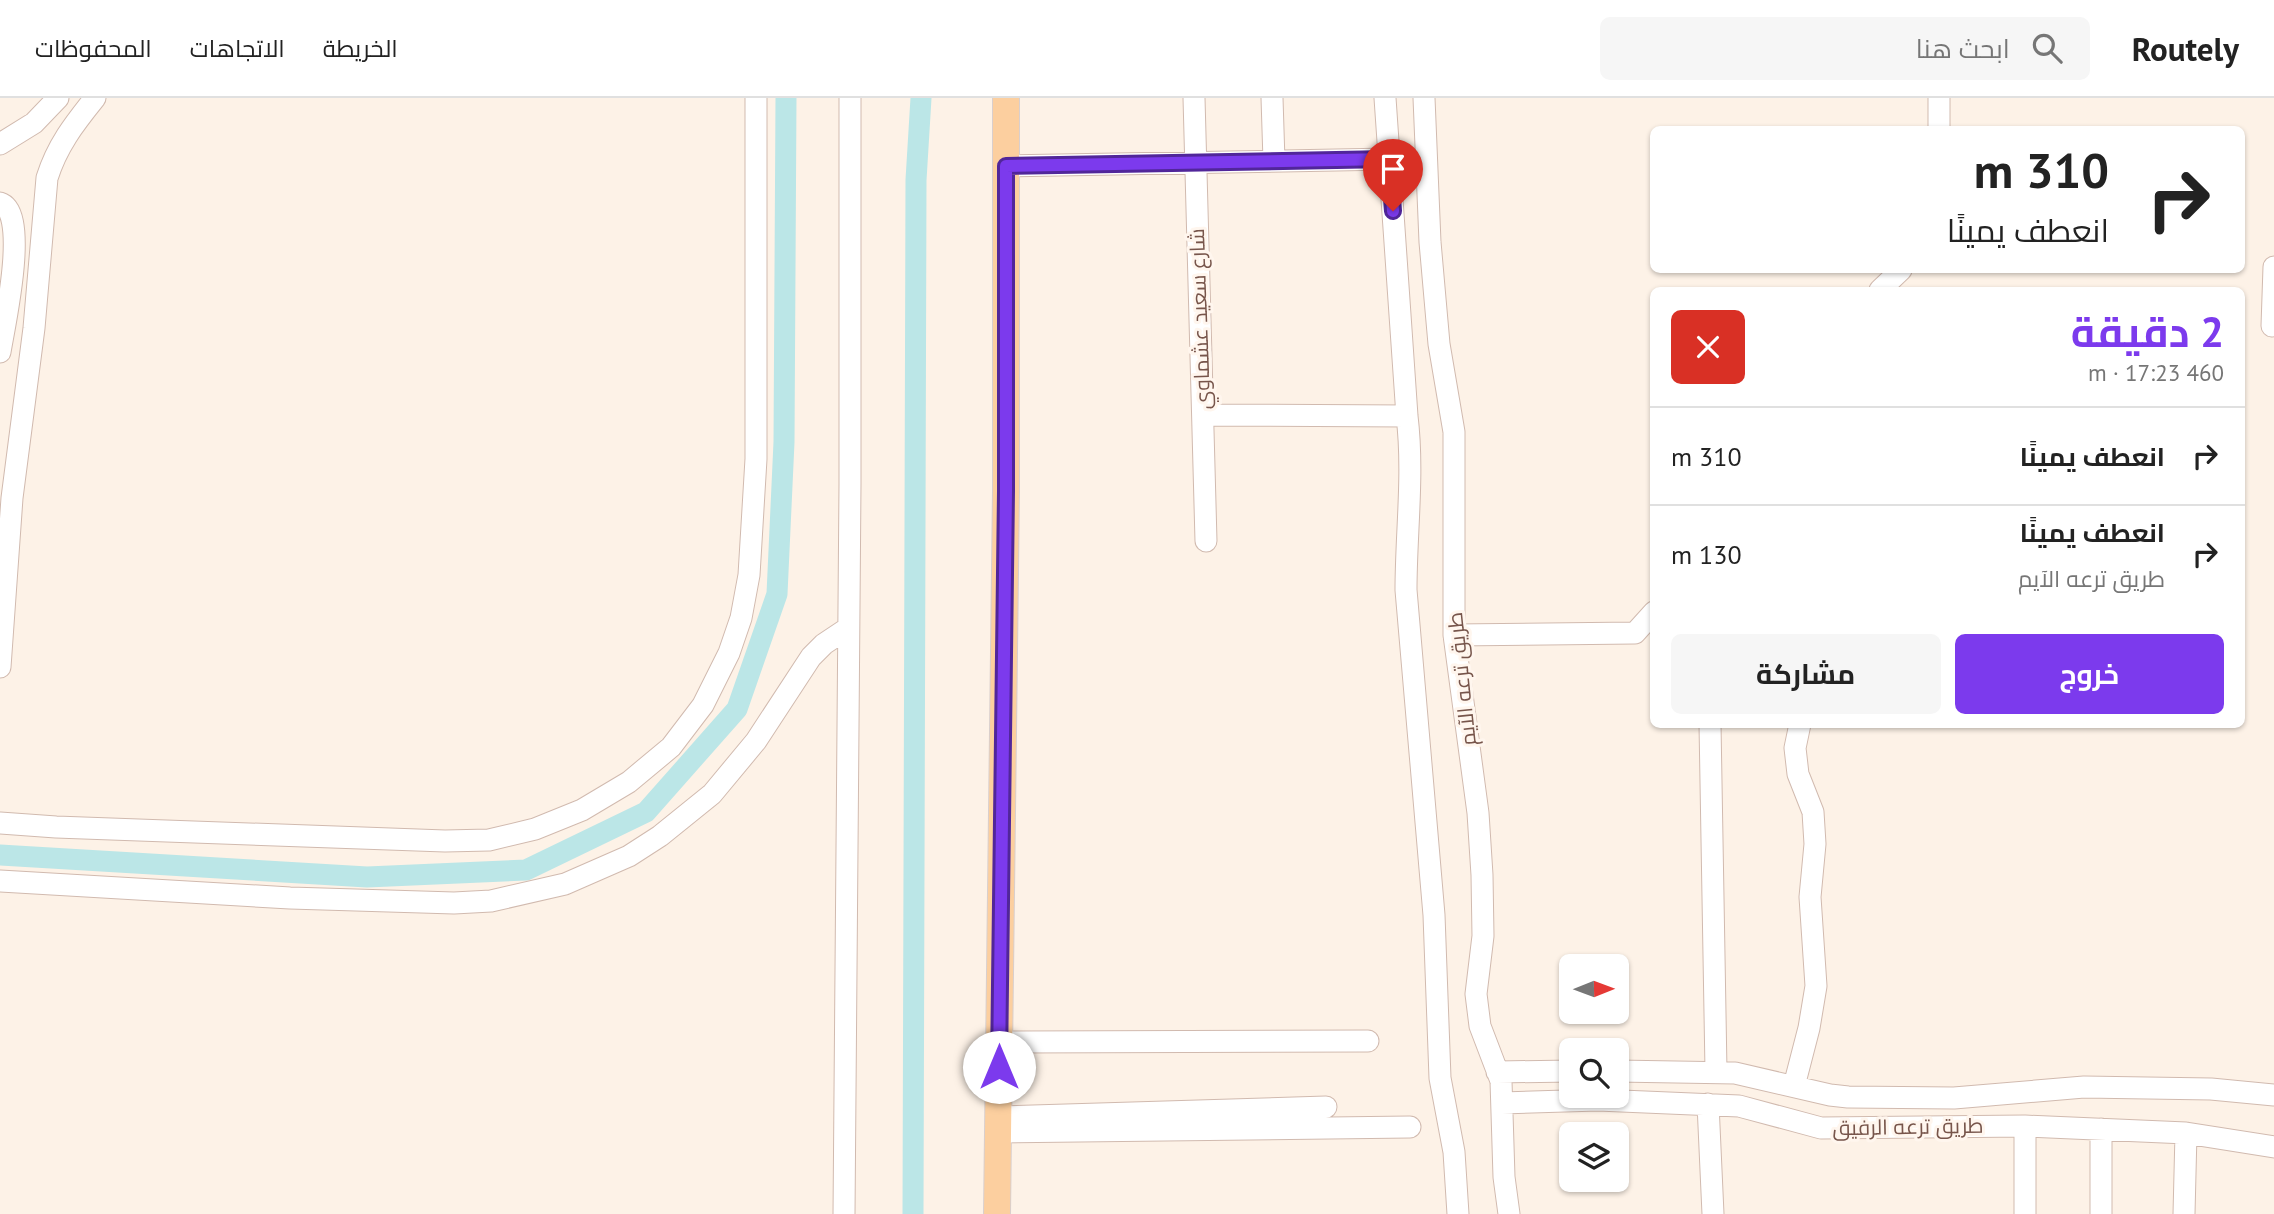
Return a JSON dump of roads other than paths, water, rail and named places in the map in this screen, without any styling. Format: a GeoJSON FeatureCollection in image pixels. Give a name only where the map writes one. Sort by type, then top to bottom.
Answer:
{"type":"FeatureCollection","features":[{"type":"Feature","properties":{"kind":"main road"},"geometry":{"type":"LineString","coordinates":[[997,1214],[1006,491],[1006,98]]}},
{"type":"Feature","properties":{"kind":"street"},"geometry":{"type":"LineString","coordinates":[[0,144],[34,123],[58,98]]}},
{"type":"Feature","properties":{"kind":"street"},"geometry":{"type":"LineString","coordinates":[[0,667],[12,498],[34,328],[47,178],[54,155],[67,132],[95,98]]}},
{"type":"Feature","properties":{"kind":"street"},"geometry":{"type":"LineString","coordinates":[[0,823],[444,841],[489,839],[535,829],[582,810],[629,782],[671,747],[703,705],[729,653],[741,618],[749,575],[756,459],[756,98]]}},
{"type":"Feature","properties":{"kind":"street"},"geometry":{"type":"LineString","coordinates":[[844,1214],[850,98]]}},
{"type":"Feature","properties":{"kind":"street","name":"شارع سعيد عشماوي"},"geometry":{"type":"LineString","coordinates":[[1194,98],[1206,541]]}},
{"type":"Feature","properties":{"kind":"street"},"geometry":{"type":"LineString","coordinates":[[1272,98],[1274,161]]}},
{"type":"Feature","properties":{"kind":"street"},"geometry":{"type":"LineString","coordinates":[[1385,98],[1406,416],[1411,451],[1406,590],[1434,915],[1440,1078],[1454,1152],[1458,1214]]}},
{"type":"Feature","properties":{"kind":"street","name":"طريق ترعه الآيم"},"geometry":{"type":"LineString","coordinates":[[1424,98],[1430,242],[1438,344],[1454,432],[1454,635],[1478,813],[1482,875],[1483,936],[1477,1002],[1480,1026],[1501,1081],[1504,1177],[1509,1214]]}},
{"type":"Feature","properties":{"kind":"street"},"geometry":{"type":"LineString","coordinates":[[1939,98],[1939,126]]}},
{"type":"Feature","properties":{"kind":"street"},"geometry":{"type":"LineString","coordinates":[[1006,166],[1389,159]]}},
{"type":"Feature","properties":{"kind":"street"},"geometry":{"type":"LineString","coordinates":[[0,203],[10,210],[14,229],[13,278],[0,352]]}},
{"type":"Feature","properties":{"kind":"street"},"geometry":{"type":"LineString","coordinates":[[2272,326],[2274,267]]}},
{"type":"Feature","properties":{"kind":"street"},"geometry":{"type":"LineString","coordinates":[[1883,287],[1898,273]]}},
{"type":"Feature","properties":{"kind":"street"},"geometry":{"type":"LineString","coordinates":[[1203,415],[1406,416]]}},
{"type":"Feature","properties":{"kind":"street"},"geometry":{"type":"LineString","coordinates":[[1454,635],[1635,633],[1650,616]]}},
{"type":"Feature","properties":{"kind":"street"},"geometry":{"type":"LineString","coordinates":[[0,881],[290,898],[454,903],[491,901],[565,884],[629,856],[660,836],[712,794],[756,741],[811,657],[824,643],[848,628]]}},
{"type":"Feature","properties":{"kind":"street"},"geometry":{"type":"LineString","coordinates":[[1710,728],[1716,1071]]}},
{"type":"Feature","properties":{"kind":"street"},"geometry":{"type":"LineString","coordinates":[[1794,1086],[1809,1028],[1816,986],[1810,897],[1815,844],[1812,812],[1798,774],[1795,748],[1799,728]]}},
{"type":"Feature","properties":{"kind":"street"},"geometry":{"type":"LineString","coordinates":[[999,1042],[1368,1041]]}},
{"type":"Feature","properties":{"kind":"street"},"geometry":{"type":"LineString","coordinates":[[1497,1072],[1559,1071]]}},
{"type":"Feature","properties":{"kind":"street","name":"طريق ترعه الرفيق"},"geometry":{"type":"LineString","coordinates":[[1629,1071],[1735,1073],[1848,1097],[1954,1098],[2084,1087],[2211,1089],[2274,1094]]}},
{"type":"Feature","properties":{"kind":"street","name":"طريق ترعه الرفيق"},"geometry":{"type":"LineString","coordinates":[[1502,1103],[1598,1100],[1707,1104],[1739,1106],[1821,1128],[2025,1126],[2101,1129],[2186,1133],[2274,1147]]}},
{"type":"Feature","properties":{"kind":"street"},"geometry":{"type":"LineString","coordinates":[[1707,1104],[1713,1214]]}},
{"type":"Feature","properties":{"kind":"street"},"geometry":{"type":"LineString","coordinates":[[998,1124],[1326,1107]]}},
{"type":"Feature","properties":{"kind":"street"},"geometry":{"type":"LineString","coordinates":[[998,1124],[1410,1128]]}},
{"type":"Feature","properties":{"kind":"street"},"geometry":{"type":"LineString","coordinates":[[2025,1126],[2025,1214]]}},
{"type":"Feature","properties":{"kind":"street"},"geometry":{"type":"LineString","coordinates":[[2101,1129],[2101,1214]]}},
{"type":"Feature","properties":{"kind":"street"},"geometry":{"type":"LineString","coordinates":[[2185,1214],[2186,1133]]}},
{"type":"Feature","properties":{"kind":"waterway"},"geometry":{"type":"LineString","coordinates":[[0,855],[367,877],[526,870],[646,812],[737,709],[777,594],[784,442],[786,98]]}},
{"type":"Feature","properties":{"kind":"waterway"},"geometry":{"type":"LineString","coordinates":[[913,1214],[916,180],[921,98]]}}]}
